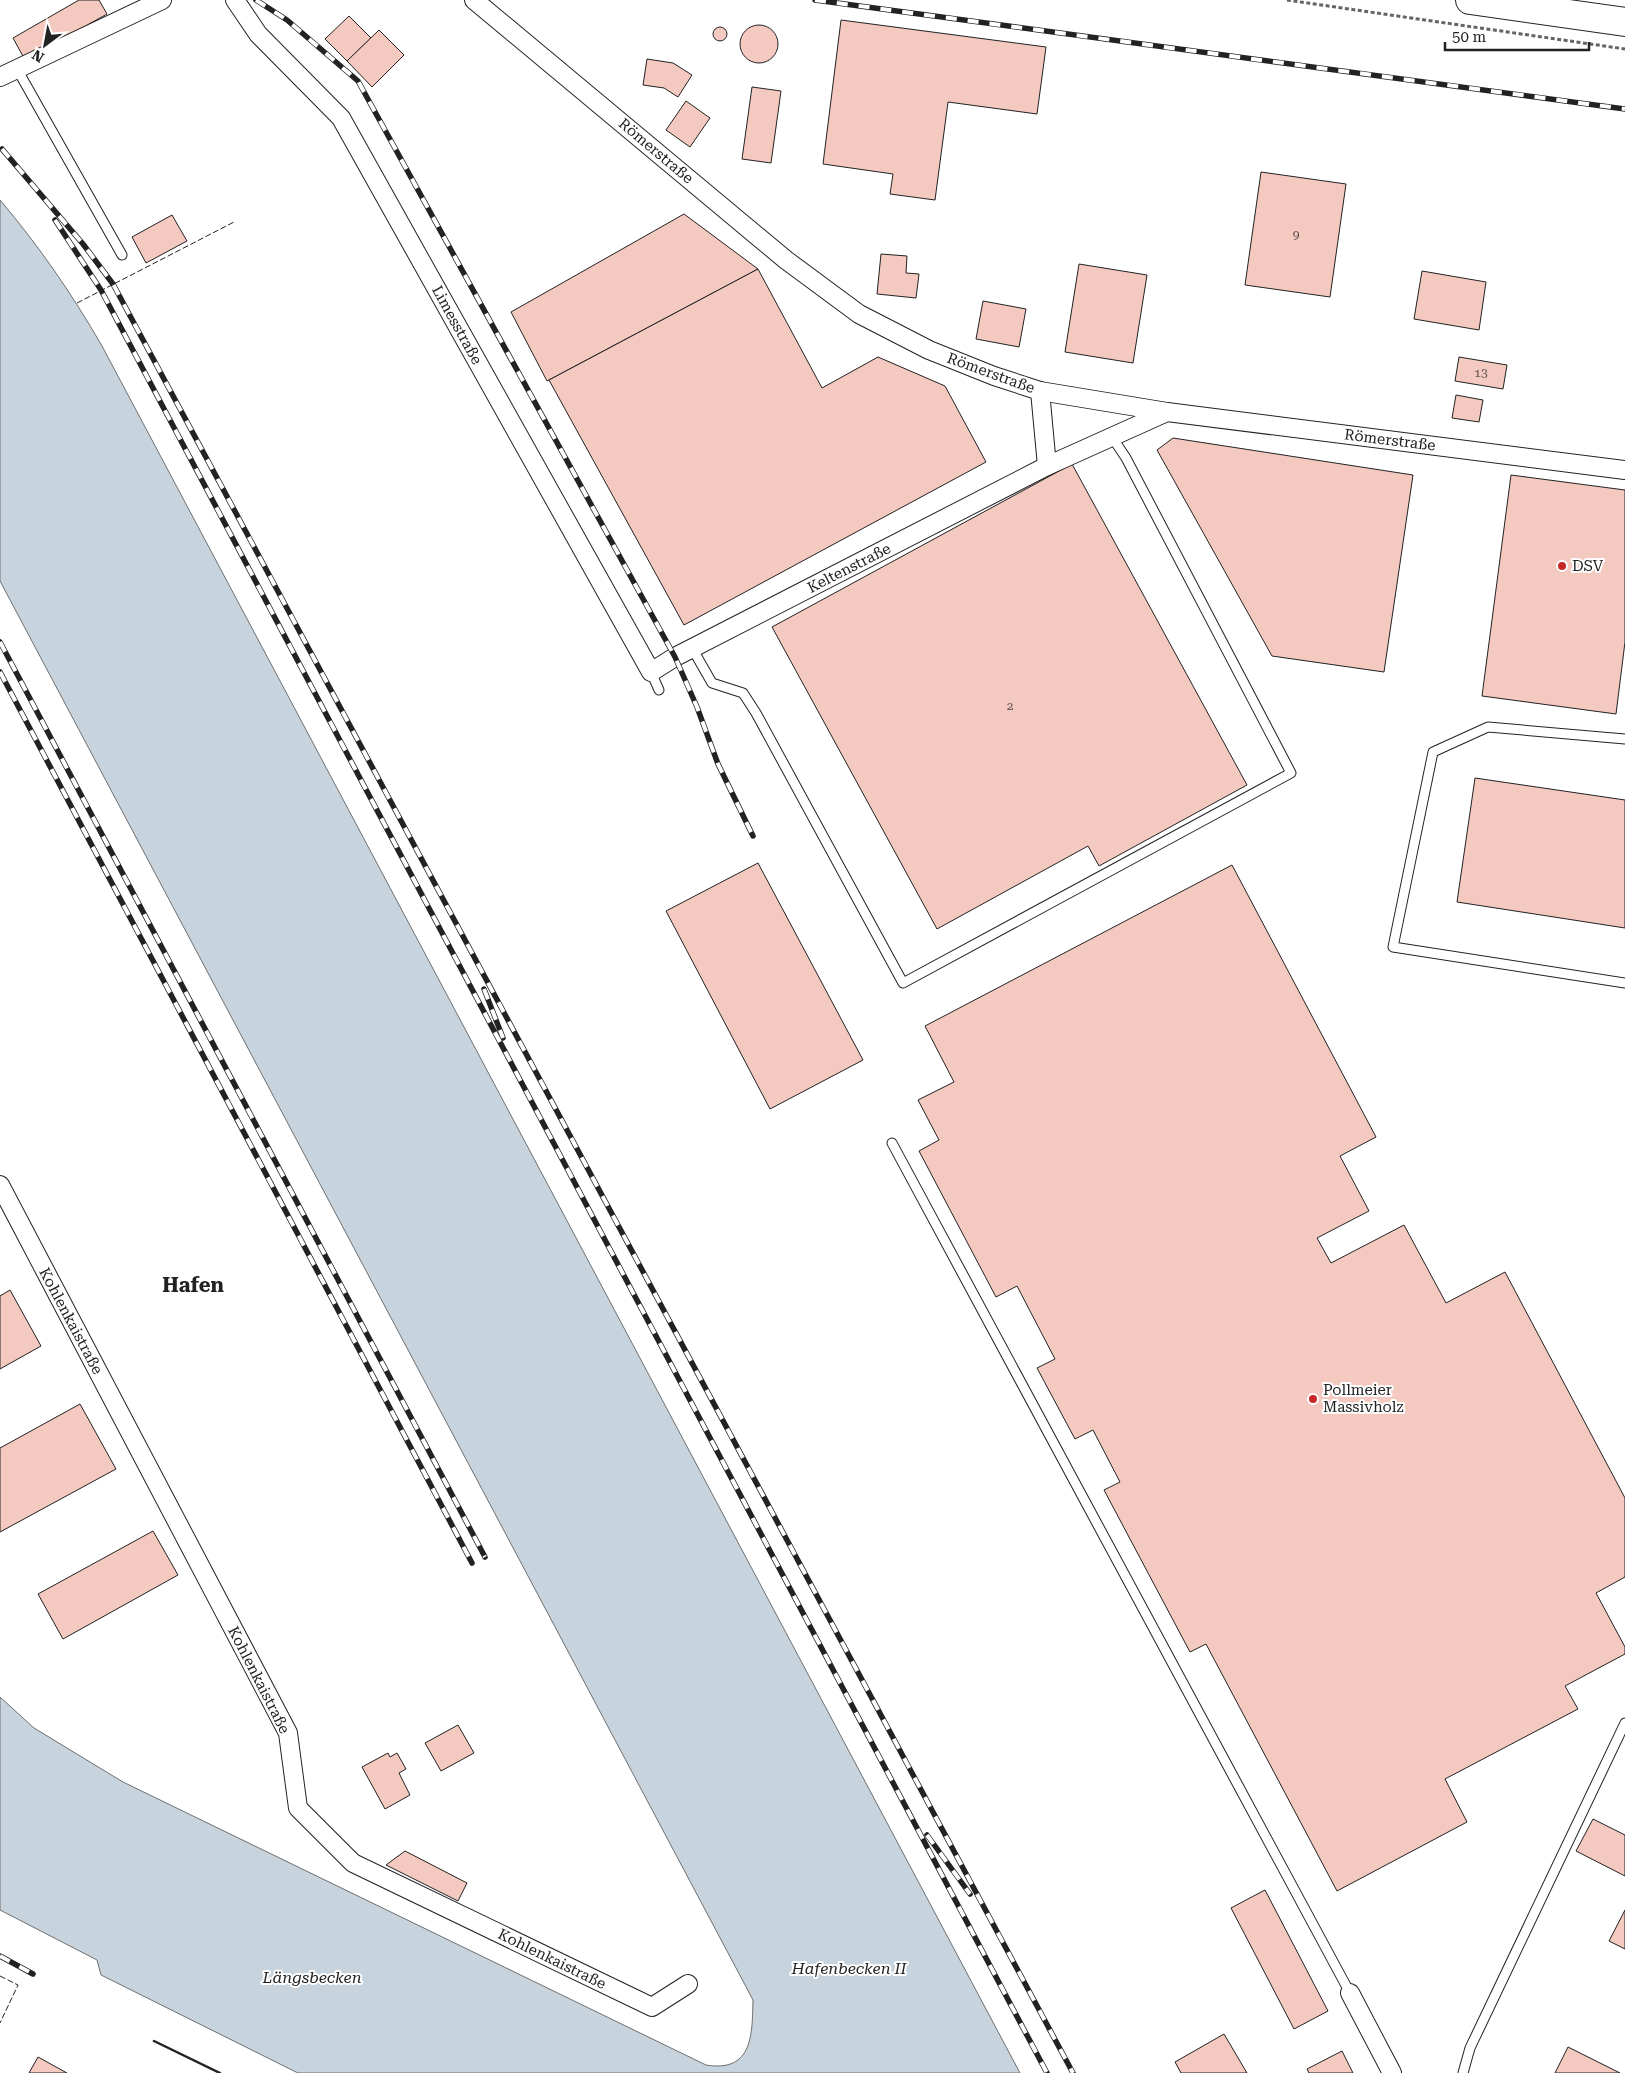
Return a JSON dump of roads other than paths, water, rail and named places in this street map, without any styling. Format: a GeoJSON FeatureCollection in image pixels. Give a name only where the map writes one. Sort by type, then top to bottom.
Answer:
{"type":"FeatureCollection","features":[{"type":"Feature","properties":{"kind":"main road"},"geometry":{"type":"LineString","coordinates":[[1470,0],[1625,22]]}},
{"type":"Feature","properties":{"kind":"street"},"geometry":{"type":"LineString","coordinates":[[0,77],[162,0]]}},
{"type":"Feature","properties":{"kind":"street","name":"Limesstraße"},"geometry":{"type":"LineString","coordinates":[[235,0],[258,34],[341,118],[651,672]]}},
{"type":"Feature","properties":{"kind":"street","name":"Römerstraße"},"geometry":{"type":"LineString","coordinates":[[474,0],[786,260],[860,314],[929,350],[994,376],[1040,391],[1167,412],[1625,470]]}},
{"type":"Feature","properties":{"kind":"street"},"geometry":{"type":"LineString","coordinates":[[1040,391],[1048,466]]}},
{"type":"Feature","properties":{"kind":"street","name":"Keltenstraße"},"geometry":{"type":"LineString","coordinates":[[651,672],[692,648],[1048,466],[1167,412]]}},
{"type":"Feature","properties":{"kind":"street","name":"Kohlenkaistraße"},"geometry":{"type":"LineString","coordinates":[[0,1185],[288,1733],[298,1808],[353,1863],[652,2007],[688,1984]]}},
{"type":"Feature","properties":{"kind":"street"},"geometry":{"type":"LineString","coordinates":[[1350,1992],[1392,2073]]}},
{"type":"Feature","properties":{"kind":"lane"},"geometry":{"type":"LineString","coordinates":[[17,69],[122,255]]}},
{"type":"Feature","properties":{"kind":"lane"},"geometry":{"type":"LineString","coordinates":[[692,648],[712,683],[743,693],[756,713],[903,983],[1292,773],[1126,458],[1112,437]]}},
{"type":"Feature","properties":{"kind":"lane"},"geometry":{"type":"LineString","coordinates":[[651,672],[660,690]]}},
{"type":"Feature","properties":{"kind":"lane"},"geometry":{"type":"LineString","coordinates":[[1625,739],[1488,727],[1433,752],[1393,947],[1625,983]]}},
{"type":"Feature","properties":{"kind":"lane"},"geometry":{"type":"LineString","coordinates":[[892,1143],[1350,1992]]}},
{"type":"Feature","properties":{"kind":"lane"},"geometry":{"type":"LineString","coordinates":[[1463,2073],[1470,2048],[1625,1723]]}},
{"type":"Feature","properties":{"kind":"water","name":"Hafenbecken II"},"geometry":{"type":"Polygon","coordinates":[[[0,200],[54,271],[102,346],[1020,2073],[298,2073],[101,1975],[97,1960],[0,1910],[0,1697],[34,1728],[123,1782],[706,2065],[722,2066],[733,2063],[742,2056],[747,2048],[752,2025],[753,2000],[0,581],[0,200]]]}},
{"type":"Feature","properties":{"kind":"railway"},"geometry":{"type":"LineString","coordinates":[[256,0],[287,20],[358,81],[675,657],[697,707],[718,764],[753,836]]}},
{"type":"Feature","properties":{"kind":"railway"},"geometry":{"type":"LineString","coordinates":[[815,0],[1625,109]]}},
{"type":"Feature","properties":{"kind":"railway"},"geometry":{"type":"LineString","coordinates":[[2,149],[83,244],[113,284],[1073,2073]]}},
{"type":"Feature","properties":{"kind":"railway"},"geometry":{"type":"LineString","coordinates":[[55,220],[101,290],[1047,2073]]}},
{"type":"Feature","properties":{"kind":"railway"},"geometry":{"type":"LineString","coordinates":[[0,642],[485,1557]]}},
{"type":"Feature","properties":{"kind":"railway"},"geometry":{"type":"LineString","coordinates":[[0,672],[472,1563]]}},
{"type":"Feature","properties":{"kind":"railway"},"geometry":{"type":"LineString","coordinates":[[484,989],[503,1038]]}},
{"type":"Feature","properties":{"kind":"railway"},"geometry":{"type":"LineString","coordinates":[[927,1835],[970,1894]]}},
{"type":"Feature","properties":{"kind":"railway"},"geometry":{"type":"LineString","coordinates":[[0,1956],[33,1974]]}},
{"type":"Feature","properties":{"kind":"place","name":"DSV"},"geometry":{"type":"Point","coordinates":[1562,566]}},
{"type":"Feature","properties":{"kind":"place","name":"Pollmeier Massivholz"},"geometry":{"type":"Point","coordinates":[1313,1399]}},
{"type":"Feature","properties":{"kind":"district","name":"Hafen"},"geometry":{"type":"Point","coordinates":[193,1285]}},
{"type":"Feature","properties":{"kind":"water label","name":"Längsbecken"},"geometry":{"type":"Point","coordinates":[312,1977]}}]}
